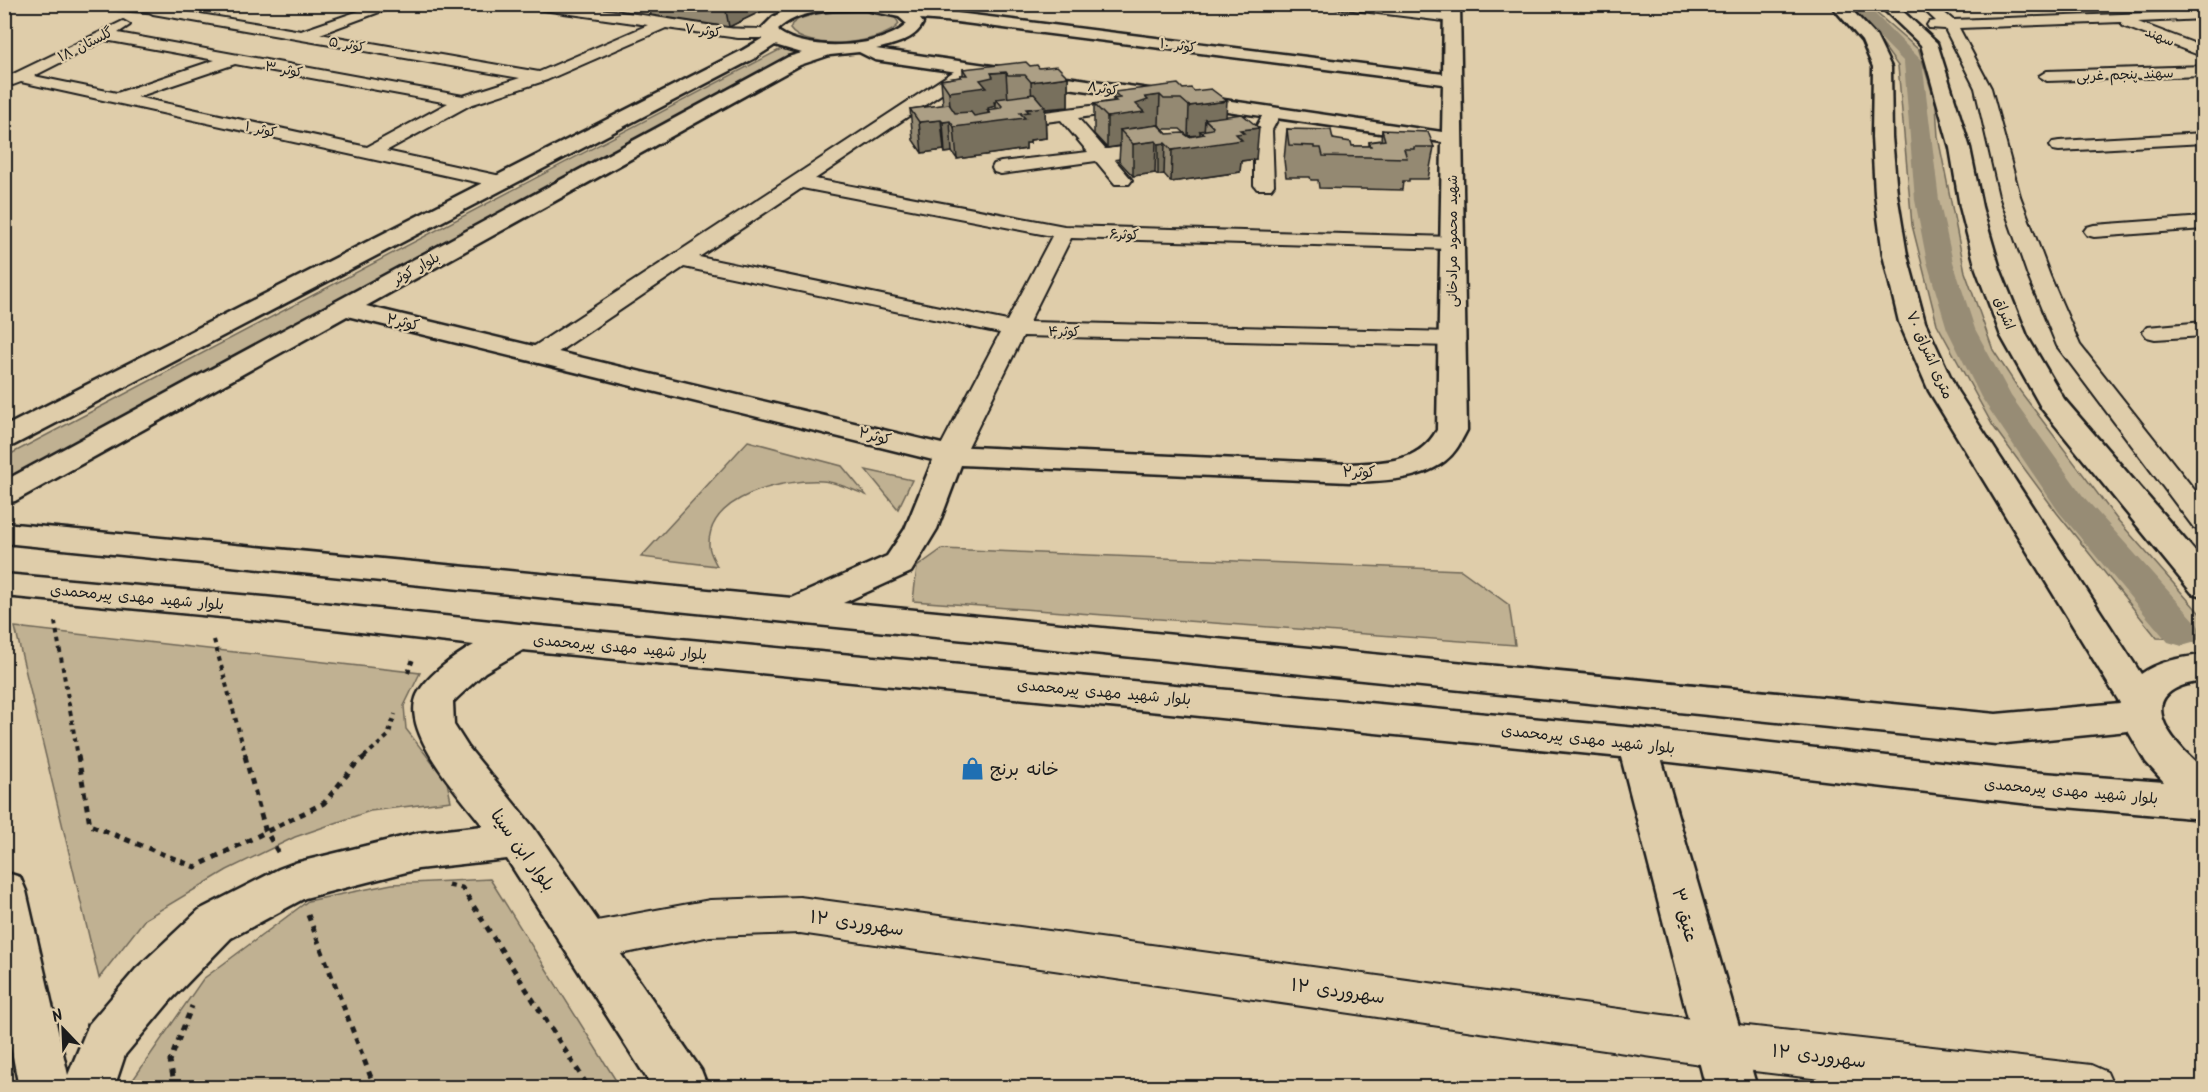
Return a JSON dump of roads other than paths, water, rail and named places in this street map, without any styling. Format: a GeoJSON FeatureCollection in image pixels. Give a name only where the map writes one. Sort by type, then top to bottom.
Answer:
{"type":"FeatureCollection","features":[{"type":"Feature","properties":{"kind":"main road","name":"۷۰ متری اشراق"},"geometry":{"type":"LineString","coordinates":[[1837,4],[1870,39],[1882,67],[1882,137],[1894,255],[1912,322],[1943,391],[2142,710],[2145,726],[2159,751],[2183,777],[2204,793]]}},
{"type":"Feature","properties":{"kind":"main road","name":"اشراق"},"geometry":{"type":"LineString","coordinates":[[1885,4],[1929,43],[1939,73],[1988,269],[2014,336],[2052,404],[2204,585]]}},
{"type":"Feature","properties":{"kind":"main road","name":"کوثر ۱۰"},"geometry":{"type":"LineString","coordinates":[[772,36],[770,28],[775,22],[813,9],[848,5],[884,6],[904,13],[957,16],[1452,80]]}},
{"type":"Feature","properties":{"kind":"main road","name":"شهید محمود مرادخانی"},"geometry":{"type":"LineString","coordinates":[[1419,463],[1442,448],[1452,430],[1452,11]]}},
{"type":"Feature","properties":{"kind":"main road"},"geometry":{"type":"LineString","coordinates":[[4,439],[749,54],[772,36],[795,46],[830,49],[880,44],[907,34],[913,28],[915,23],[912,17],[904,13]]}},
{"type":"Feature","properties":{"kind":"main road","name":"کوثر۸"},"geometry":{"type":"LineString","coordinates":[[862,47],[875,55],[1452,139]]}},
{"type":"Feature","properties":{"kind":"main road","name":"بلوار کوثر"},"geometry":{"type":"LineString","coordinates":[[4,494],[18,482],[343,308],[794,61],[830,49]]}},
{"type":"Feature","properties":{"kind":"main road","name":"کوثر۲"},"geometry":{"type":"LineString","coordinates":[[343,308],[950,455],[1349,473],[1387,472],[1419,463]]}},
{"type":"Feature","properties":{"kind":"main road"},"geometry":{"type":"LineString","coordinates":[[797,611],[899,564],[921,529],[950,455]]}},
{"type":"Feature","properties":{"kind":"main road"},"geometry":{"type":"LineString","coordinates":[[4,533],[1996,729],[2142,710],[2147,688],[2162,675],[2186,669],[2204,668]]}},
{"type":"Feature","properties":{"kind":"main road","name":"بلوار شهید مهدی پیرمحمدی"},"geometry":{"type":"LineString","coordinates":[[4,585],[519,637],[1638,743],[2030,788],[2204,802]]}},
{"type":"Feature","properties":{"kind":"main road","name":"بلوار ابن سینا"},"geometry":{"type":"LineString","coordinates":[[519,637],[485,652],[455,675],[434,699],[435,727],[454,758],[518,840],[683,1088]]}},
{"type":"Feature","properties":{"kind":"main road","name":"عتیق ۳"},"geometry":{"type":"LineString","coordinates":[[1638,743],[1732,1088]]}},
{"type":"Feature","properties":{"kind":"main road"},"geometry":{"type":"LineString","coordinates":[[88,1088],[106,1041],[153,985],[215,924],[296,882],[418,851],[518,840]]}},
{"type":"Feature","properties":{"kind":"main road"},"geometry":{"type":"LineString","coordinates":[[4,891],[45,1088]]}},
{"type":"Feature","properties":{"kind":"street"},"geometry":{"type":"LineString","coordinates":[[117,99],[394,4]]}},
{"type":"Feature","properties":{"kind":"street","name":"کوثر ۷"},"geometry":{"type":"LineString","coordinates":[[530,4],[661,25],[772,36]]}},
{"type":"Feature","properties":{"kind":"street"},"geometry":{"type":"LineString","coordinates":[[1337,4],[1452,11]]}},
{"type":"Feature","properties":{"kind":"street"},"geometry":{"type":"LineString","coordinates":[[1925,4],[1950,25],[1964,46],[1983,88],[2010,196],[2039,276],[2068,346],[2204,522]]}},
{"type":"Feature","properties":{"kind":"street","name":"گلستان ۱۸"},"geometry":{"type":"LineString","coordinates":[[12,81],[159,7]]}},
{"type":"Feature","properties":{"kind":"street","name":"کوثر ۵"},"geometry":{"type":"LineString","coordinates":[[159,7],[301,36],[541,77]]}},
{"type":"Feature","properties":{"kind":"street"},"geometry":{"type":"LineString","coordinates":[[1911,26],[2204,15]]}},
{"type":"Feature","properties":{"kind":"street","name":"سهند"},"geometry":{"type":"LineString","coordinates":[[2116,18],[2204,53]]}},
{"type":"Feature","properties":{"kind":"street"},"geometry":{"type":"LineString","coordinates":[[371,152],[464,101],[541,77],[661,25]]}},
{"type":"Feature","properties":{"kind":"street","name":"کوثر ۳"},"geometry":{"type":"LineString","coordinates":[[104,35],[464,101]]}},
{"type":"Feature","properties":{"kind":"street"},"geometry":{"type":"LineString","coordinates":[[539,354],[969,69]]}},
{"type":"Feature","properties":{"kind":"street","name":"سهند پنجم غربی"},"geometry":{"type":"LineString","coordinates":[[2047,76],[2204,71]]}},
{"type":"Feature","properties":{"kind":"street","name":"کوثر ۱"},"geometry":{"type":"LineString","coordinates":[[12,81],[117,99],[503,182]]}},
{"type":"Feature","properties":{"kind":"street"},"geometry":{"type":"LineString","coordinates":[[985,124],[1128,106]]}},
{"type":"Feature","properties":{"kind":"street"},"geometry":{"type":"LineString","coordinates":[[1264,185],[1263,130],[1272,113]]}},
{"type":"Feature","properties":{"kind":"street"},"geometry":{"type":"LineString","coordinates":[[1065,114],[1122,180]]}},
{"type":"Feature","properties":{"kind":"street"},"geometry":{"type":"LineString","coordinates":[[1200,143],[1244,137],[1263,130]]}},
{"type":"Feature","properties":{"kind":"street"},"geometry":{"type":"LineString","coordinates":[[2060,146],[2204,138]]}},
{"type":"Feature","properties":{"kind":"street"},"geometry":{"type":"LineString","coordinates":[[1001,168],[1178,146]]}},
{"type":"Feature","properties":{"kind":"street","name":"کوثر۶"},"geometry":{"type":"LineString","coordinates":[[801,182],[1064,232],[1452,243]]}},
{"type":"Feature","properties":{"kind":"street"},"geometry":{"type":"LineString","coordinates":[[2094,231],[2204,223]]}},
{"type":"Feature","properties":{"kind":"street"},"geometry":{"type":"LineString","coordinates":[[950,455],[1064,232]]}},
{"type":"Feature","properties":{"kind":"street","name":"کوثر۴"},"geometry":{"type":"LineString","coordinates":[[682,260],[1014,329],[1452,339]]}},
{"type":"Feature","properties":{"kind":"street"},"geometry":{"type":"LineString","coordinates":[[2155,332],[2204,329]]}},
{"type":"Feature","properties":{"kind":"street"},"geometry":{"type":"LineString","coordinates":[[2179,557],[2204,535]]}},
{"type":"Feature","properties":{"kind":"street","name":"سهروردی ۱۲"},"geometry":{"type":"LineString","coordinates":[[586,942],[710,918],[800,915],[1720,1045],[2091,1088]]}},
{"type":"Feature","properties":{"kind":"lane"},"geometry":{"type":"LineString","coordinates":[[38,4],[159,7]]}},
{"type":"Feature","properties":{"kind":"waterway"},"geometry":{"type":"LineString","coordinates":[[1855,4],[1913,61],[1927,200],[1940,262],[1961,329],[1996,397],[2071,504],[2182,632]]}},
{"type":"Feature","properties":{"kind":"place","name":"خانه برنج"},"geometry":{"type":"Point","coordinates":[972,769]}}]}
